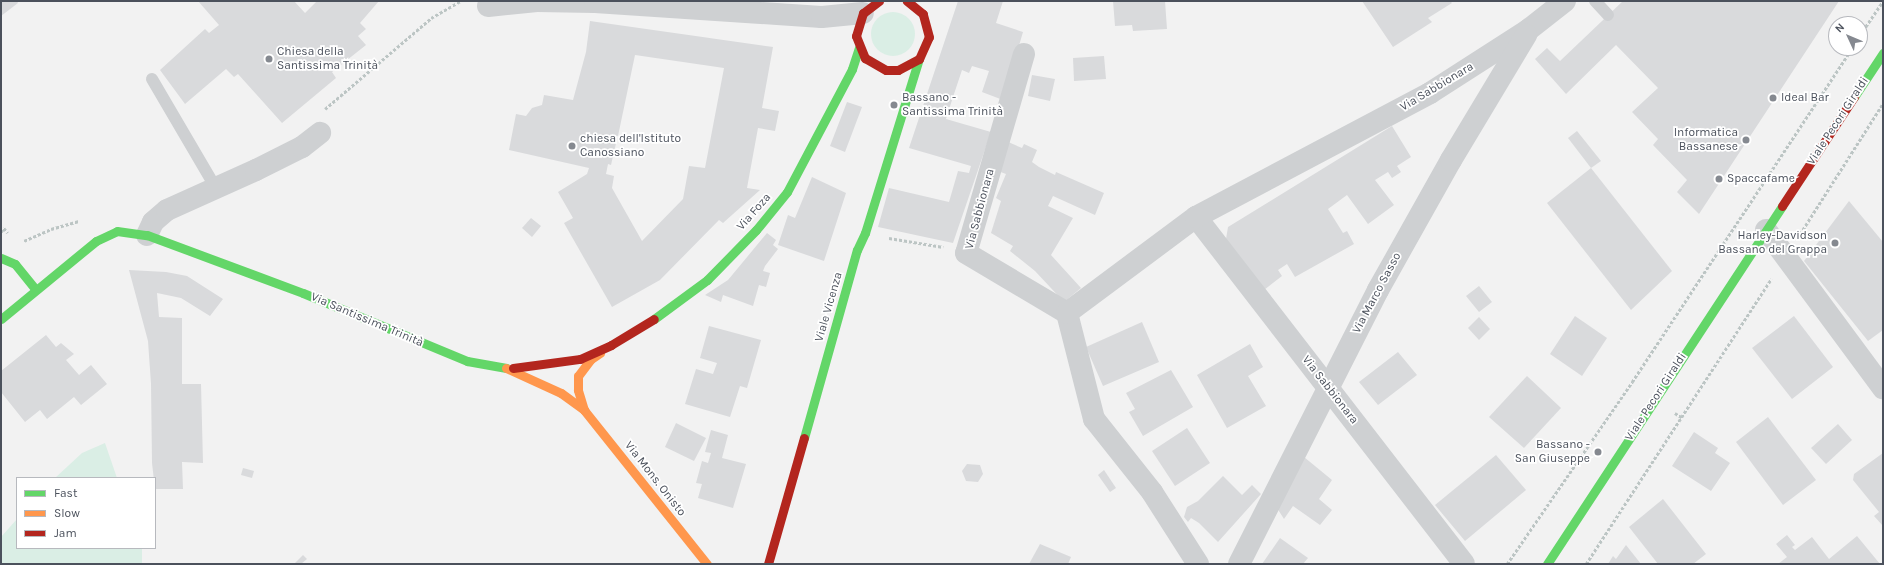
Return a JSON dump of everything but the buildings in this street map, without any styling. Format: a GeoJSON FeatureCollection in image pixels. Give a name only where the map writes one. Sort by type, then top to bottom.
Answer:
{"type":"FeatureCollection","features":[{"type":"Feature","properties":{"kind":"street"},"geometry":{"type":"LineString","coordinates":[[484,3],[537,1],[684,4],[822,17],[871,7]]}},
{"type":"Feature","properties":{"kind":"street"},"geometry":{"type":"LineString","coordinates":[[907,1],[923,14],[928,26]]}},
{"type":"Feature","properties":{"kind":"street","name":"Via Sabbionara"},"geometry":{"type":"LineString","coordinates":[[1024,54],[966,253],[1066,313],[1196,217],[1430,93],[1528,30],[1565,1]]}},
{"type":"Feature","properties":{"kind":"street"},"geometry":{"type":"LineString","coordinates":[[858,45],[858,24],[871,7]]}},
{"type":"Feature","properties":{"kind":"street","name":"Viale Vicenza"},"geometry":{"type":"LineString","coordinates":[[768,564],[857,250],[865,233],[919,59],[929,37],[928,26],[933,7]]}},
{"type":"Feature","properties":{"kind":"street"},"geometry":{"type":"LineString","coordinates":[[822,17],[849,32],[865,58],[886,70],[898,70],[919,59]]}},
{"type":"Feature","properties":{"kind":"street","name":"Via Marco Sasso"},"geometry":{"type":"LineString","coordinates":[[1239,564],[1328,388],[1412,228],[1528,30]]}},
{"type":"Feature","properties":{"kind":"street","name":"Via Foza"},"geometry":{"type":"LineString","coordinates":[[584,410],[578,390],[578,376],[591,360],[611,345],[649,322],[707,280],[773,211],[787,192],[838,96],[858,45]]}},
{"type":"Feature","properties":{"kind":"street","name":"Viale Pecori Giraldi"},"geometry":{"type":"LineString","coordinates":[[1547,564],[1883,53]]}},
{"type":"Feature","properties":{"kind":"street"},"geometry":{"type":"LineString","coordinates":[[147,235],[153,222],[167,210],[302,147],[320,133]]}},
{"type":"Feature","properties":{"kind":"street","name":"Via Sabbionara"},"geometry":{"type":"LineString","coordinates":[[1196,217],[1464,564]]}},
{"type":"Feature","properties":{"kind":"street"},"geometry":{"type":"LineString","coordinates":[[1766,230],[1883,388]]}},
{"type":"Feature","properties":{"kind":"street","name":"Via Santissima Trinità"},"geometry":{"type":"LineString","coordinates":[[1,319],[35,289],[96,241],[117,231],[147,235],[302,292],[419,343],[467,361],[510,369],[561,392],[584,410]]}},
{"type":"Feature","properties":{"kind":"street"},"geometry":{"type":"LineString","coordinates":[[1,258],[15,264],[35,289]]}},
{"type":"Feature","properties":{"kind":"street"},"geometry":{"type":"LineString","coordinates":[[1066,313],[1094,419],[1152,492],[1198,564]]}},
{"type":"Feature","properties":{"kind":"street","name":"Via Foza"},"geometry":{"type":"LineString","coordinates":[[510,369],[551,365],[580,358],[611,345]]}},
{"type":"Feature","properties":{"kind":"street","name":"Via Mons. Onisto"},"geometry":{"type":"LineString","coordinates":[[584,410],[707,564]]}},
{"type":"Feature","properties":{"kind":"lane"},"geometry":{"type":"LineString","coordinates":[[1595,1],[1608,15]]}},
{"type":"Feature","properties":{"kind":"lane"},"geometry":{"type":"LineString","coordinates":[[152,79],[216,188]]}},
{"type":"Feature","properties":{"kind":"path"},"geometry":{"type":"LineString","coordinates":[[324,111],[431,18],[460,1]]}},
{"type":"Feature","properties":{"kind":"path"},"geometry":{"type":"LineString","coordinates":[[1868,23],[1883,1]]}},
{"type":"Feature","properties":{"kind":"path"},"geometry":{"type":"LineString","coordinates":[[1508,564],[1632,382],[1847,56]]}},
{"type":"Feature","properties":{"kind":"path"},"geometry":{"type":"LineString","coordinates":[[1586,564],[1883,103]]}},
{"type":"Feature","properties":{"kind":"path"},"geometry":{"type":"LineString","coordinates":[[21,242],[51,229],[84,220]]}},
{"type":"Feature","properties":{"kind":"path"},"geometry":{"type":"LineString","coordinates":[[1,232],[4,228],[14,239]]}},
{"type":"Feature","properties":{"kind":"path"},"geometry":{"type":"LineString","coordinates":[[865,233],[952,248],[966,253]]}},
{"type":"Feature","properties":{"kind":"green space"},"geometry":{"type":"Polygon","coordinates":[[[889,12],[897,12],[909,18],[915,30],[915,38],[909,50],[897,56],[889,56],[877,50],[871,38],[871,30],[877,18],[889,12]]]}},
{"type":"Feature","properties":{"kind":"green space"},"geometry":{"type":"Polygon","coordinates":[[[105,443],[117,477],[56,477],[82,453],[105,443]]]}},
{"type":"Feature","properties":{"kind":"green space"},"geometry":{"type":"Polygon","coordinates":[[[16,520],[16,549],[142,549],[142,564],[1,564],[1,537],[16,520]]]}},
{"type":"Feature","properties":{"kind":"traffic: fast"},"geometry":{"type":"LineString","coordinates":[[654,319],[707,280],[756,230],[787,192],[852,69],[859,48]]}},
{"type":"Feature","properties":{"kind":"traffic: fast"},"geometry":{"type":"LineString","coordinates":[[1854,97],[1883,53]]}},
{"type":"Feature","properties":{"kind":"traffic: fast"},"geometry":{"type":"LineString","coordinates":[[804,438],[857,250],[865,233],[919,59]]}},
{"type":"Feature","properties":{"kind":"traffic: fast"},"geometry":{"type":"LineString","coordinates":[[1547,564],[1782,206]]}},
{"type":"Feature","properties":{"kind":"traffic: fast"},"geometry":{"type":"LineString","coordinates":[[1,319],[96,241],[117,231],[147,235],[303,293],[467,361],[506,368]]}},
{"type":"Feature","properties":{"kind":"traffic: fast"},"geometry":{"type":"LineString","coordinates":[[1,258],[15,264],[35,289]]}},
{"type":"Feature","properties":{"kind":"traffic: slow"},"geometry":{"type":"LineString","coordinates":[[584,410],[578,390],[578,376],[591,359],[600,353]]}},
{"type":"Feature","properties":{"kind":"traffic: slow"},"geometry":{"type":"LineString","coordinates":[[506,368],[561,393],[584,410],[707,564]]}},
{"type":"Feature","properties":{"kind":"traffic: jam"},"geometry":{"type":"LineString","coordinates":[[879,1],[863,13],[856,36],[865,58],[886,70],[898,70],[919,59],[929,37],[923,14],[907,1]]}},
{"type":"Feature","properties":{"kind":"traffic: jam"},"geometry":{"type":"LineString","coordinates":[[1782,206],[1854,97]]}},
{"type":"Feature","properties":{"kind":"traffic: jam"},"geometry":{"type":"LineString","coordinates":[[513,368],[580,359],[611,345],[654,319]]}},
{"type":"Feature","properties":{"kind":"traffic: jam"},"geometry":{"type":"LineString","coordinates":[[768,564],[804,438]]}},
{"type":"Feature","properties":{"kind":"place","name":"Chiesa della Santissima Trinità"},"geometry":{"type":"Point","coordinates":[269,59]}},
{"type":"Feature","properties":{"kind":"place","name":"Ideal Bar"},"geometry":{"type":"Point","coordinates":[1773,98]}},
{"type":"Feature","properties":{"kind":"place","name":"Bassano - Santissima Trinità"},"geometry":{"type":"Point","coordinates":[894,105]}},
{"type":"Feature","properties":{"kind":"place","name":"Informatica Bassanese"},"geometry":{"type":"Point","coordinates":[1746,140]}},
{"type":"Feature","properties":{"kind":"place","name":"chiesa dell'Istituto Canossiano"},"geometry":{"type":"Point","coordinates":[572,146]}},
{"type":"Feature","properties":{"kind":"place","name":"Spaccafame"},"geometry":{"type":"Point","coordinates":[1719,179]}},
{"type":"Feature","properties":{"kind":"place","name":"Harley-Davidson Bassano del Grappa"},"geometry":{"type":"Point","coordinates":[1835,243]}},
{"type":"Feature","properties":{"kind":"place","name":"Bassano - San Giuseppe"},"geometry":{"type":"Point","coordinates":[1598,452]}}]}
